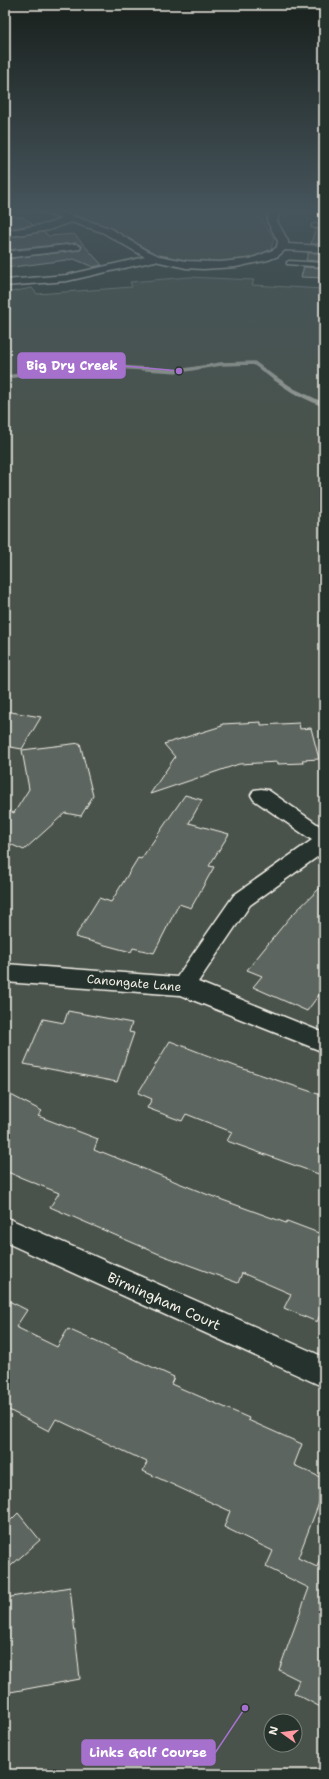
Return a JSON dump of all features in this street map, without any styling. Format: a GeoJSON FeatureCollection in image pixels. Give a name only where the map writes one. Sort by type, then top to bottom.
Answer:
{"type":"FeatureCollection","features":[{"type":"Feature","properties":{"kind":"street"},"geometry":{"type":"LineString","coordinates":[[183,986],[242,900],[324,840],[260,795]]}},
{"type":"Feature","properties":{"kind":"street","name":"Canongate Lane"},"geometry":{"type":"LineString","coordinates":[[5,973],[183,986],[324,1043]]}},
{"type":"Feature","properties":{"kind":"street","name":"Birmingham Court"},"geometry":{"type":"LineString","coordinates":[[5,1229],[324,1372]]}},
{"type":"Feature","properties":{"kind":"shaded area"},"geometry":{"type":"Polygon","coordinates":[[[16,291],[35,291],[37,294],[77,291],[324,291],[324,1774],[5,1774],[5,293],[16,291]]]}},
{"type":"Feature","properties":{"kind":"building"},"geometry":{"type":"Polygon","coordinates":[[[5,711],[41,717],[22,749],[5,746],[5,711]]]}},
{"type":"Feature","properties":{"kind":"building"},"geometry":{"type":"Polygon","coordinates":[[[261,722],[261,725],[299,723],[300,729],[311,728],[319,759],[302,760],[303,763],[278,764],[278,762],[239,764],[150,794],[175,757],[164,744],[222,726],[222,724],[261,722]]]}},
{"type":"Feature","properties":{"kind":"building"},"geometry":{"type":"Polygon","coordinates":[[[80,743],[93,796],[81,816],[65,813],[24,850],[5,842],[5,809],[14,813],[29,789],[22,750],[80,743]]]}},
{"type":"Feature","properties":{"kind":"building"},"geometry":{"type":"Polygon","coordinates":[[[185,795],[202,800],[189,823],[229,834],[209,866],[214,867],[191,908],[179,904],[154,953],[133,948],[131,952],[75,937],[99,898],[111,902],[138,858],[141,859],[185,795]]]}},
{"type":"Feature","properties":{"kind":"building"},"geometry":{"type":"Polygon","coordinates":[[[324,884],[324,988],[307,1011],[253,987],[262,976],[247,970],[290,917],[324,884]]]}},
{"type":"Feature","properties":{"kind":"building"},"geometry":{"type":"Polygon","coordinates":[[[68,1011],[132,1023],[129,1032],[134,1033],[117,1082],[24,1064],[43,1019],[64,1023],[68,1011]]]}},
{"type":"Feature","properties":{"kind":"building"},"geometry":{"type":"Polygon","coordinates":[[[170,1041],[235,1066],[324,1096],[324,1176],[227,1141],[232,1132],[186,1114],[182,1121],[147,1108],[152,1099],[138,1093],[170,1041]]]}},
{"type":"Feature","properties":{"kind":"building"},"geometry":{"type":"Polygon","coordinates":[[[5,1092],[42,1111],[38,1116],[98,1139],[94,1150],[206,1194],[324,1235],[324,1305],[317,1322],[284,1308],[291,1294],[242,1273],[238,1283],[159,1254],[50,1207],[59,1193],[5,1171],[5,1092]]]}},
{"type":"Feature","properties":{"kind":"building"},"geometry":{"type":"Polygon","coordinates":[[[5,1299],[27,1310],[16,1327],[57,1347],[68,1329],[174,1377],[171,1384],[249,1418],[248,1420],[302,1444],[294,1465],[324,1479],[324,1490],[298,1558],[317,1567],[322,1553],[324,1553],[324,1709],[294,1693],[299,1680],[279,1670],[309,1588],[266,1567],[273,1551],[224,1527],[230,1511],[143,1471],[147,1462],[56,1419],[49,1431],[5,1408],[5,1299]]]}},
{"type":"Feature","properties":{"kind":"building"},"geometry":{"type":"Polygon","coordinates":[[[18,1513],[40,1540],[5,1571],[5,1526],[18,1513]]]}},
{"type":"Feature","properties":{"kind":"building"},"geometry":{"type":"Polygon","coordinates":[[[70,1587],[80,1679],[5,1693],[5,1598],[70,1587]]]}},
{"type":"Feature","properties":{"kind":"waterway"},"geometry":{"type":"LineString","coordinates":[[5,377],[99,366],[179,371],[221,364],[254,363],[274,378]]}},
{"type":"Feature","properties":{"kind":"waterway"},"geometry":{"type":"LineString","coordinates":[[273,377],[294,391],[324,405]]}},
{"type":"Feature","properties":{"kind":"place","name":"Big Dry Creek"},"geometry":{"type":"Point","coordinates":[179,371]}},
{"type":"Feature","properties":{"kind":"place","name":"Links Golf Course"},"geometry":{"type":"Point","coordinates":[245,1708]}}]}
